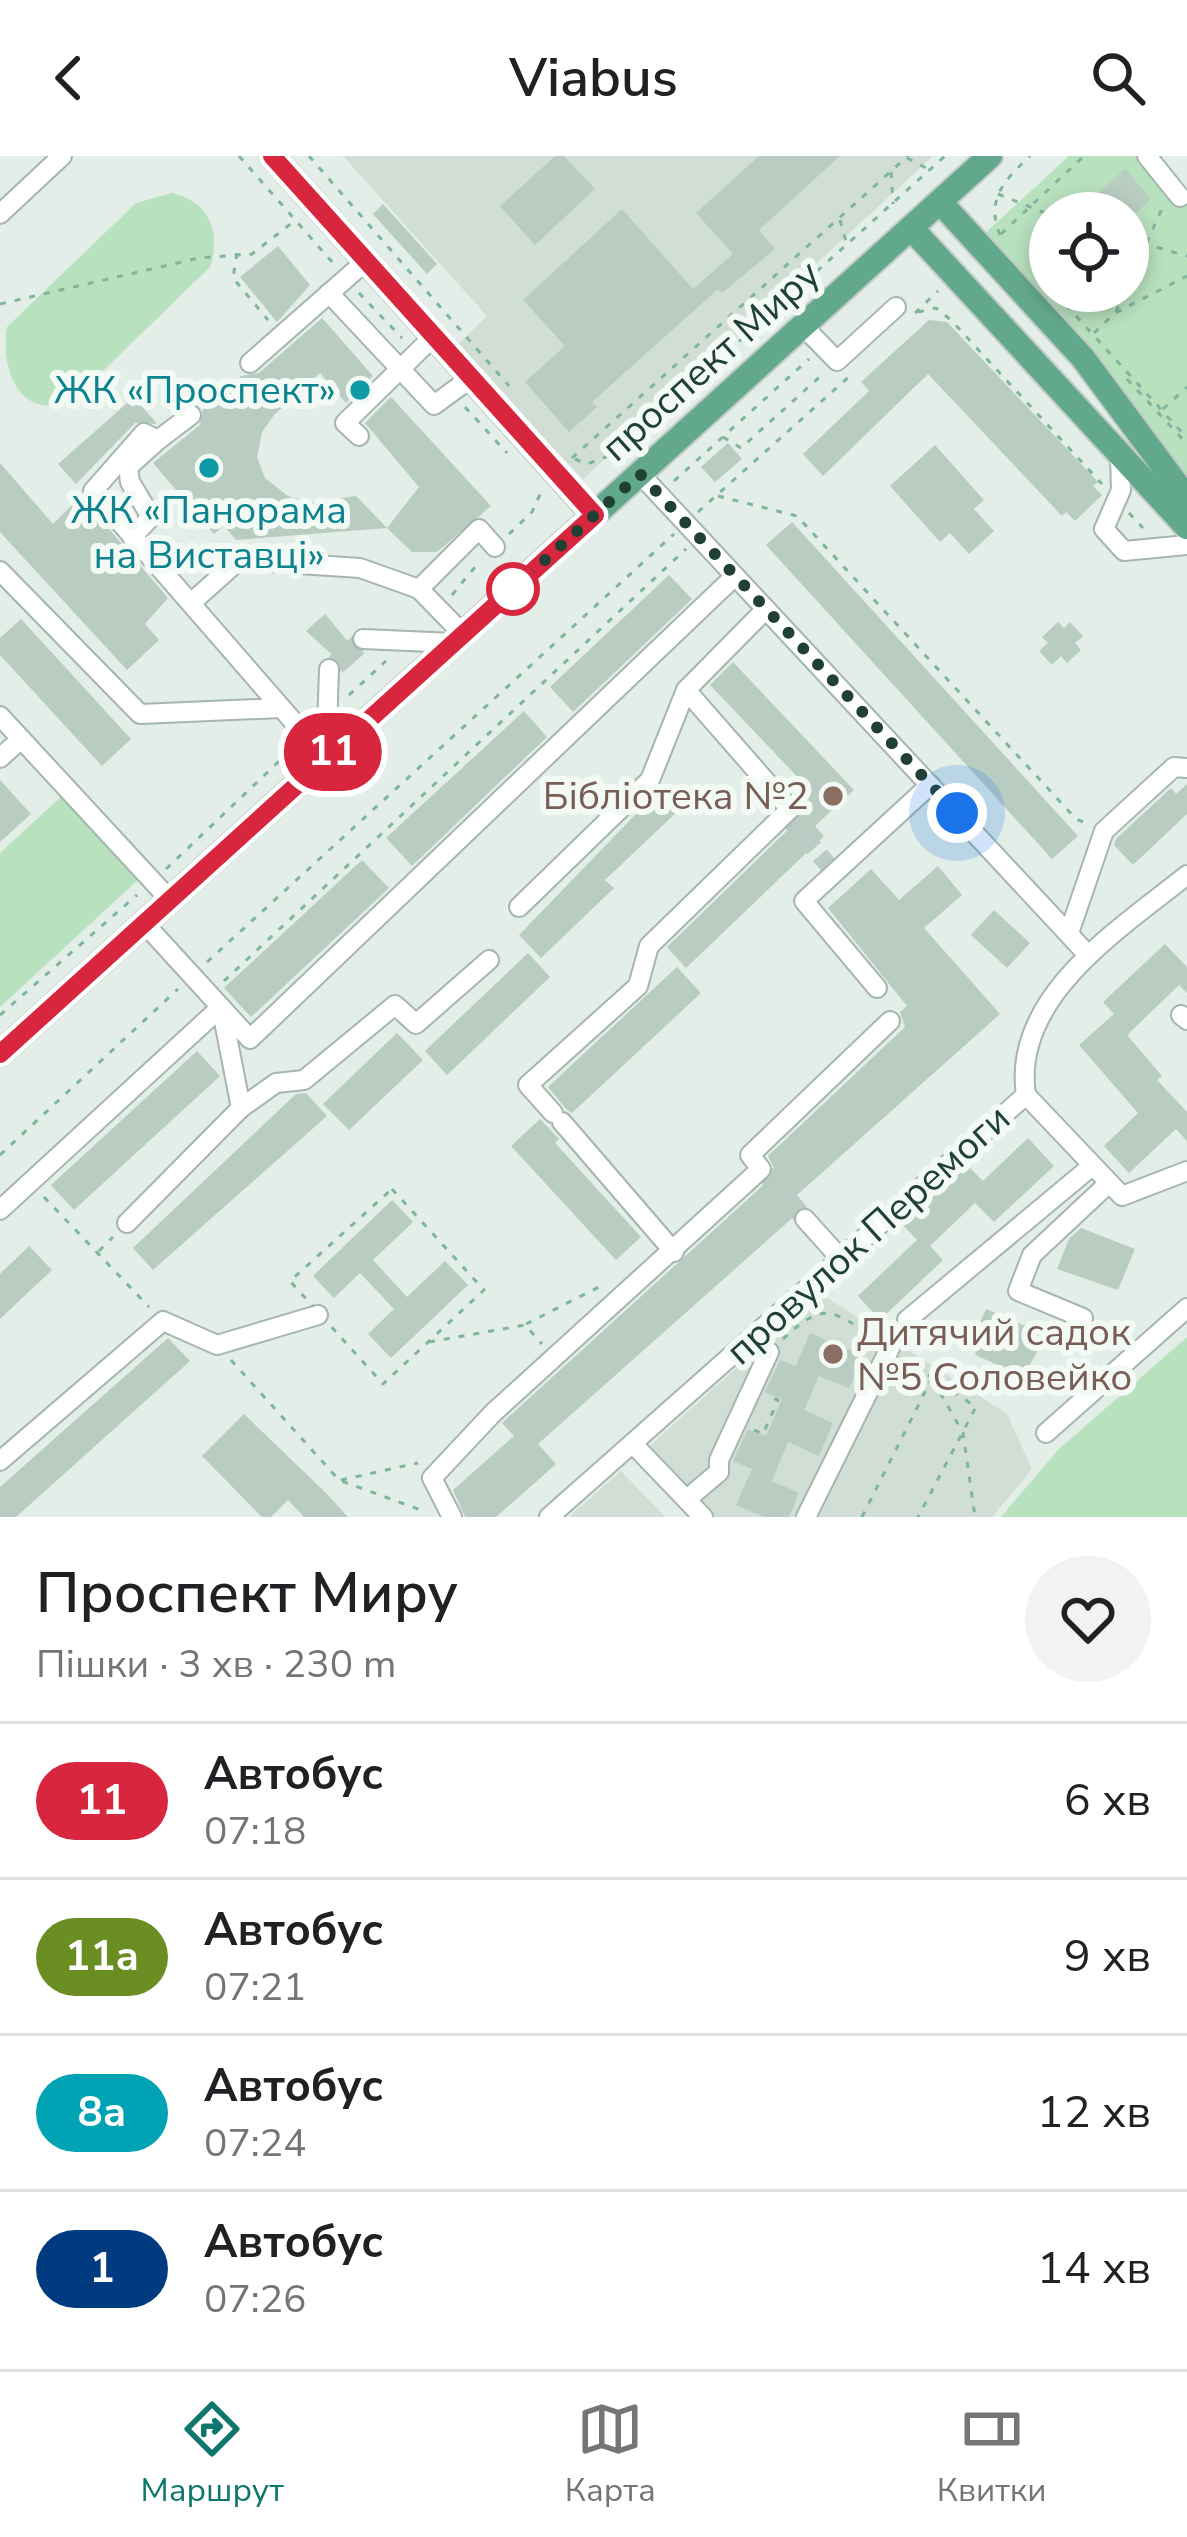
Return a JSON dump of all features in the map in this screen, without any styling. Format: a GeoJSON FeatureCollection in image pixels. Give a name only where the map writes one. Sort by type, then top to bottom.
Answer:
{"type":"FeatureCollection","features":[{"type":"Feature","properties":{"kind":"main road"},"geometry":{"type":"LineString","coordinates":[[272,156],[366,261],[425,345],[595,515]]}},
{"type":"Feature","properties":{"kind":"main road","name":"проспект Миру"},"geometry":{"type":"LineString","coordinates":[[0,1054],[144,923],[161,891],[326,759],[990,156]]}},
{"type":"Feature","properties":{"kind":"main road"},"geometry":{"type":"LineString","coordinates":[[940,202],[1088,346],[1187,498]]}},
{"type":"Feature","properties":{"kind":"main road"},"geometry":{"type":"LineString","coordinates":[[911,228],[1187,527]]}},
{"type":"Feature","properties":{"kind":"main road"},"geometry":{"type":"LineString","coordinates":[[1055,385],[1071,390],[1086,384],[1088,346]]}},
{"type":"Feature","properties":{"kind":"street"},"geometry":{"type":"LineString","coordinates":[[0,214],[62,156]]}},
{"type":"Feature","properties":{"kind":"street"},"geometry":{"type":"LineString","coordinates":[[1147,156],[1178,194]]}},
{"type":"Feature","properties":{"kind":"street"},"geometry":{"type":"LineString","coordinates":[[250,363],[366,261]]}},
{"type":"Feature","properties":{"kind":"street"},"geometry":{"type":"LineString","coordinates":[[329,293],[434,404],[462,386]]}},
{"type":"Feature","properties":{"kind":"street"},"geometry":{"type":"LineString","coordinates":[[803,326],[844,368],[906,310]]}},
{"type":"Feature","properties":{"kind":"street"},"geometry":{"type":"LineString","coordinates":[[358,436],[345,423],[425,345]]}},
{"type":"Feature","properties":{"kind":"street"},"geometry":{"type":"LineString","coordinates":[[132,538],[151,517],[130,482],[128,467],[191,415]]}},
{"type":"Feature","properties":{"kind":"street"},"geometry":{"type":"LineString","coordinates":[[158,440],[144,433],[95,483],[96,497],[326,759]]}},
{"type":"Feature","properties":{"kind":"street"},"geometry":{"type":"LineString","coordinates":[[1120,455],[1124,472],[1104,529],[1124,551],[1187,544]]}},
{"type":"Feature","properties":{"kind":"street"},"geometry":{"type":"LineString","coordinates":[[640,474],[1088,955]]}},
{"type":"Feature","properties":{"kind":"street"},"geometry":{"type":"LineString","coordinates":[[419,589],[479,529],[495,547]]}},
{"type":"Feature","properties":{"kind":"street"},"geometry":{"type":"LineString","coordinates":[[191,604],[239,560],[360,568],[419,589],[459,639]]}},
{"type":"Feature","properties":{"kind":"street"},"geometry":{"type":"LineString","coordinates":[[0,572],[140,714],[281,708]]}},
{"type":"Feature","properties":{"kind":"street"},"geometry":{"type":"LineString","coordinates":[[144,923],[250,1039],[735,576]]}},
{"type":"Feature","properties":{"kind":"street"},"geometry":{"type":"LineString","coordinates":[[519,908],[650,781],[686,690],[766,609]]}},
{"type":"Feature","properties":{"kind":"street"},"geometry":{"type":"LineString","coordinates":[[363,639],[459,639]]}},
{"type":"Feature","properties":{"kind":"street"},"geometry":{"type":"LineString","coordinates":[[326,759],[329,669]]}},
{"type":"Feature","properties":{"kind":"street"},"geometry":{"type":"LineString","coordinates":[[674,1252],[528,1085],[638,986],[649,946],[790,809],[686,690]]}},
{"type":"Feature","properties":{"kind":"street"},"geometry":{"type":"LineString","coordinates":[[0,716],[161,891]]}},
{"type":"Feature","properties":{"kind":"street"},"geometry":{"type":"LineString","coordinates":[[0,758],[21,739]]}},
{"type":"Feature","properties":{"kind":"street"},"geometry":{"type":"LineString","coordinates":[[1069,933],[1103,831],[1174,767],[1187,768]]}},
{"type":"Feature","properties":{"kind":"street"},"geometry":{"type":"LineString","coordinates":[[877,988],[805,902],[930,785]]}},
{"type":"Feature","properties":{"kind":"street","name":"провулок Перемоги"},"geometry":{"type":"LineString","coordinates":[[549,1517],[1026,1095],[1024,1049],[1036,1023],[1088,955],[1187,875]]}},
{"type":"Feature","properties":{"kind":"street"},"geometry":{"type":"LineString","coordinates":[[127,1222],[241,1108],[276,1083],[304,1080],[395,1005],[416,1024],[489,961]]}},
{"type":"Feature","properties":{"kind":"street"},"geometry":{"type":"LineString","coordinates":[[215,1000],[241,1108]]}},
{"type":"Feature","properties":{"kind":"street"},"geometry":{"type":"LineString","coordinates":[[0,1210],[215,1000]]}},
{"type":"Feature","properties":{"kind":"street"},"geometry":{"type":"LineString","coordinates":[[442,1515],[432,1478],[554,1356],[761,1169],[749,1155],[890,1021]]}},
{"type":"Feature","properties":{"kind":"street"},"geometry":{"type":"LineString","coordinates":[[1026,1095],[1122,1196],[1187,1171]]}},
{"type":"Feature","properties":{"kind":"street"},"geometry":{"type":"LineString","coordinates":[[907,1320],[1092,1166]]}},
{"type":"Feature","properties":{"kind":"street"},"geometry":{"type":"LineString","coordinates":[[1083,1318],[1018,1291],[1032,1255],[1109,1183]]}},
{"type":"Feature","properties":{"kind":"street"},"geometry":{"type":"LineString","coordinates":[[805,1220],[841,1259]]}},
{"type":"Feature","properties":{"kind":"street"},"geometry":{"type":"LineString","coordinates":[[1046,1433],[1187,1308]]}},
{"type":"Feature","properties":{"kind":"street"},"geometry":{"type":"LineString","coordinates":[[0,1461],[163,1321],[217,1346],[318,1315]]}},
{"type":"Feature","properties":{"kind":"street"},"geometry":{"type":"LineString","coordinates":[[806,1517],[890,1348]]}},
{"type":"Feature","properties":{"kind":"street"},"geometry":{"type":"LineString","coordinates":[[687,1499],[719,1472],[718,1460],[769,1352]]}},
{"type":"Feature","properties":{"kind":"street"},"geometry":{"type":"LineString","coordinates":[[633,1444],[703,1517]]}},
{"type":"Feature","properties":{"kind":"path"},"geometry":{"type":"LineString","coordinates":[[239,156],[346,280],[425,345]]}},
{"type":"Feature","properties":{"kind":"path"},"geometry":{"type":"LineString","coordinates":[[309,156],[510,387]]}},
{"type":"Feature","properties":{"kind":"path"},"geometry":{"type":"LineString","coordinates":[[932,171],[907,157],[572,458],[586,464],[614,454],[848,248],[932,171],[945,156]]}},
{"type":"Feature","properties":{"kind":"path"},"geometry":{"type":"LineString","coordinates":[[1030,156],[996,193],[993,211],[1000,236],[1084,156]]}},
{"type":"Feature","properties":{"kind":"path"},"geometry":{"type":"LineString","coordinates":[[891,171],[893,206]]}},
{"type":"Feature","properties":{"kind":"path"},"geometry":{"type":"LineString","coordinates":[[996,193],[1029,209]]}},
{"type":"Feature","properties":{"kind":"path"},"geometry":{"type":"LineString","coordinates":[[1149,237],[1166,199],[1178,194]]}},
{"type":"Feature","properties":{"kind":"path"},"geometry":{"type":"LineString","coordinates":[[839,218],[848,248]]}},
{"type":"Feature","properties":{"kind":"path"},"geometry":{"type":"LineString","coordinates":[[0,304],[238,251],[252,254],[295,220]]}},
{"type":"Feature","properties":{"kind":"path"},"geometry":{"type":"LineString","coordinates":[[1149,245],[1187,256]]}},
{"type":"Feature","properties":{"kind":"path"},"geometry":{"type":"LineString","coordinates":[[238,251],[233,278],[281,335]]}},
{"type":"Feature","properties":{"kind":"path"},"geometry":{"type":"LineString","coordinates":[[1088,346],[1115,313],[1187,276]]}},
{"type":"Feature","properties":{"kind":"path"},"geometry":{"type":"LineString","coordinates":[[906,310],[936,308],[951,320],[1159,545]]}},
{"type":"Feature","properties":{"kind":"path"},"geometry":{"type":"LineString","coordinates":[[1070,312],[1088,346],[1187,438]]}},
{"type":"Feature","properties":{"kind":"path"},"geometry":{"type":"LineString","coordinates":[[659,495],[822,346]]}},
{"type":"Feature","properties":{"kind":"path"},"geometry":{"type":"LineString","coordinates":[[723,437],[741,448],[844,368]]}},
{"type":"Feature","properties":{"kind":"path"},"geometry":{"type":"LineString","coordinates":[[215,1000],[692,530],[716,496],[844,368]]}},
{"type":"Feature","properties":{"kind":"path"},"geometry":{"type":"LineString","coordinates":[[462,386],[519,464]]}},
{"type":"Feature","properties":{"kind":"path"},"geometry":{"type":"LineString","coordinates":[[1162,410],[1187,387]]}},
{"type":"Feature","properties":{"kind":"path"},"geometry":{"type":"LineString","coordinates":[[438,608],[532,512],[542,487]]}},
{"type":"Feature","properties":{"kind":"path"},"geometry":{"type":"LineString","coordinates":[[716,496],[797,516],[1076,819],[1103,831]]}},
{"type":"Feature","properties":{"kind":"path"},"geometry":{"type":"LineString","coordinates":[[0,1156],[192,976],[692,530]]}},
{"type":"Feature","properties":{"kind":"path"},"geometry":{"type":"LineString","coordinates":[[327,715],[408,639]]}},
{"type":"Feature","properties":{"kind":"path"},"geometry":{"type":"LineString","coordinates":[[0,1015],[161,891],[306,736]]}},
{"type":"Feature","properties":{"kind":"path"},"geometry":{"type":"LineString","coordinates":[[30,1183],[163,1321]]}},
{"type":"Feature","properties":{"kind":"path"},"geometry":{"type":"LineString","coordinates":[[392,1189],[484,1290],[428,1342],[383,1384],[290,1281],[392,1189]]}},
{"type":"Feature","properties":{"kind":"path"},"geometry":{"type":"LineString","coordinates":[[97,1252],[127,1222]]}},
{"type":"Feature","properties":{"kind":"path"},"geometry":{"type":"LineString","coordinates":[[428,1342],[525,1325],[609,1283],[622,1296]]}},
{"type":"Feature","properties":{"kind":"path"},"geometry":{"type":"LineString","coordinates":[[769,1352],[810,1314],[837,1313],[976,1407],[918,1517]]}},
{"type":"Feature","properties":{"kind":"path"},"geometry":{"type":"LineString","coordinates":[[525,1325],[554,1356]]}},
{"type":"Feature","properties":{"kind":"path"},"geometry":{"type":"LineString","coordinates":[[217,1346],[339,1480],[442,1515]]}},
{"type":"Feature","properties":{"kind":"path"},"geometry":{"type":"LineString","coordinates":[[932,1378],[963,1433],[975,1517]]}},
{"type":"Feature","properties":{"kind":"path"},"geometry":{"type":"LineString","coordinates":[[862,1517],[932,1378]]}},
{"type":"Feature","properties":{"kind":"path"},"geometry":{"type":"LineString","coordinates":[[339,1480],[416,1460]]}},
{"type":"Feature","properties":{"kind":"shaded area"},"geometry":{"type":"Polygon","coordinates":[[[343,156],[933,156],[583,479],[455,347],[487,316],[343,156]]]}},
{"type":"Feature","properties":{"kind":"shaded area","name":"Дитячий садок №5 Соловейко"},"geometry":{"type":"Polygon","coordinates":[[[820,1293],[1007,1414],[1032,1469],[992,1517],[689,1517],[636,1458],[820,1293]]]}},
{"type":"Feature","properties":{"kind":"shaded area"},"geometry":{"type":"Polygon","coordinates":[[[621,1471],[665,1517],[569,1517],[621,1471]]]}},
{"type":"Feature","properties":{"kind":"green space"},"geometry":{"type":"Polygon","coordinates":[[[1069,156],[1150,156],[1187,196],[1187,484],[1045,312],[1149,312],[1149,192],[1030,192],[1069,156]]]}},
{"type":"Feature","properties":{"kind":"green space"},"geometry":{"type":"Polygon","coordinates":[[[172,193],[196,203],[209,220],[214,242],[210,267],[73,400],[55,405],[28,399],[11,377],[7,327],[136,203],[172,193]]]}},
{"type":"Feature","properties":{"kind":"green space"},"geometry":{"type":"Polygon","coordinates":[[[1029,193],[1029,293],[982,236],[1029,193]]]}},
{"type":"Feature","properties":{"kind":"green space"},"geometry":{"type":"Polygon","coordinates":[[[64,794],[140,878],[0,1007],[0,853],[64,794]]]}},
{"type":"Feature","properties":{"kind":"green space"},"geometry":{"type":"Polygon","coordinates":[[[1187,1337],[1187,1517],[1001,1517],[1058,1450],[1187,1337]]]}},
{"type":"Feature","properties":{"kind":"building"},"geometry":{"type":"Polygon","coordinates":[[[555,156],[564,156],[595,189],[535,245],[500,206],[555,156]]]}},
{"type":"Feature","properties":{"kind":"building"},"geometry":{"type":"Polygon","coordinates":[[[759,156],[840,156],[759,230],[775,249],[722,293],[718,289],[592,402],[597,407],[569,432],[525,382],[565,346],[523,300],[622,209],[693,289],[733,254],[696,213],[759,156]]]}},
{"type":"Feature","properties":{"kind":"building"},"geometry":{"type":"Polygon","coordinates":[[[1125,169],[1145,192],[1099,192],[1125,169]]]}},
{"type":"Feature","properties":{"kind":"building"},"geometry":{"type":"Polygon","coordinates":[[[383,204],[437,264],[427,274],[373,214],[383,204]]]}},
{"type":"Feature","properties":{"kind":"building"},"geometry":{"type":"Polygon","coordinates":[[[278,246],[310,285],[277,322],[240,277],[278,246]]]}},
{"type":"Feature","properties":{"kind":"building","name":"ЖК «Панорама на Виставці»"},"geometry":{"type":"Polygon","coordinates":[[[322,318],[373,376],[346,403],[320,373],[274,415],[262,432],[257,457],[265,478],[288,496],[310,503],[356,496],[387,528],[236,540],[224,526],[214,534],[153,463],[200,425],[203,409],[241,376],[259,373],[322,318]]]}},
{"type":"Feature","properties":{"kind":"building"},"geometry":{"type":"Polygon","coordinates":[[[929,320],[947,322],[1098,482],[1093,486],[1102,495],[1075,521],[1066,512],[1062,516],[928,374],[823,476],[803,454],[869,391],[861,382],[929,320]]]}},
{"type":"Feature","properties":{"kind":"building"},"geometry":{"type":"Polygon","coordinates":[[[134,397],[157,424],[135,423],[76,484],[58,464],[134,397]]]}},
{"type":"Feature","properties":{"kind":"building"},"geometry":{"type":"Polygon","coordinates":[[[391,397],[491,506],[437,552],[412,552],[387,528],[419,487],[365,423],[391,397]]]}},
{"type":"Feature","properties":{"kind":"building"},"geometry":{"type":"Polygon","coordinates":[[[728,443],[742,459],[715,482],[701,467],[728,443]]]}},
{"type":"Feature","properties":{"kind":"building"},"geometry":{"type":"Polygon","coordinates":[[[935,445],[984,500],[974,509],[994,531],[969,554],[950,533],[940,542],[890,486],[935,445]]]}},
{"type":"Feature","properties":{"kind":"building"},"geometry":{"type":"Polygon","coordinates":[[[0,463],[53,524],[81,496],[168,598],[145,624],[159,640],[127,670],[0,532],[0,463]]]}},
{"type":"Feature","properties":{"kind":"building"},"geometry":{"type":"Polygon","coordinates":[[[792,522],[1078,836],[1052,859],[766,545],[792,522]]]}},
{"type":"Feature","properties":{"kind":"building"},"geometry":{"type":"Polygon","coordinates":[[[669,575],[692,599],[573,712],[550,687],[669,575]]]}},
{"type":"Feature","properties":{"kind":"building"},"geometry":{"type":"Polygon","coordinates":[[[325,614],[355,650],[365,653],[342,673],[340,662],[306,631],[325,614]]]}},
{"type":"Feature","properties":{"kind":"building"},"geometry":{"type":"Polygon","coordinates":[[[21,619],[131,739],[102,766],[0,655],[0,638],[21,619]]]}},
{"type":"Feature","properties":{"kind":"building"},"geometry":{"type":"Polygon","coordinates":[[[1058,622],[1064,628],[1070,622],[1083,636],[1075,643],[1081,650],[1067,663],[1061,656],[1052,665],[1039,651],[1048,643],[1042,637],[1058,622]]]}},
{"type":"Feature","properties":{"kind":"building"},"geometry":{"type":"Polygon","coordinates":[[[733,662],[854,790],[815,826],[824,836],[686,968],[667,947],[799,819],[799,799],[809,789],[710,685],[733,662]]]}},
{"type":"Feature","properties":{"kind":"building"},"geometry":{"type":"Polygon","coordinates":[[[524,711],[547,737],[412,866],[386,838],[524,711]]]}},
{"type":"Feature","properties":{"kind":"building"},"geometry":{"type":"Polygon","coordinates":[[[0,780],[31,814],[0,842],[0,780]]]}},
{"type":"Feature","properties":{"kind":"building"},"geometry":{"type":"Polygon","coordinates":[[[1187,784],[1187,814],[1133,865],[1114,845],[1116,839],[1171,788],[1176,794],[1187,784]]]}},
{"type":"Feature","properties":{"kind":"building"},"geometry":{"type":"Polygon","coordinates":[[[661,788],[680,809],[605,880],[614,888],[541,958],[519,935],[661,788]]]}},
{"type":"Feature","properties":{"kind":"building"},"geometry":{"type":"Polygon","coordinates":[[[362,860],[389,888],[251,1017],[224,988],[362,860]]]}},
{"type":"Feature","properties":{"kind":"building"},"geometry":{"type":"Polygon","coordinates":[[[938,866],[962,895],[924,928],[1000,1014],[797,1195],[806,1206],[538,1444],[556,1464],[496,1517],[465,1517],[453,1490],[514,1436],[502,1423],[770,1179],[774,1168],[768,1156],[905,1027],[900,1012],[907,1006],[828,908],[871,869],[899,900],[938,866]]]}},
{"type":"Feature","properties":{"kind":"building"},"geometry":{"type":"Polygon","coordinates":[[[994,910],[1030,943],[1007,968],[971,935],[994,910]]]}},
{"type":"Feature","properties":{"kind":"building"},"geometry":{"type":"Polygon","coordinates":[[[1165,944],[1187,967],[1187,993],[1179,985],[1127,1035],[1162,1076],[1157,1080],[1187,1112],[1187,1141],[1176,1129],[1129,1173],[1104,1146],[1138,1113],[1079,1045],[1114,1014],[1103,1002],[1165,944]]]}},
{"type":"Feature","properties":{"kind":"building"},"geometry":{"type":"Polygon","coordinates":[[[528,953],[550,977],[447,1075],[425,1051],[528,953]]]}},
{"type":"Feature","properties":{"kind":"building"},"geometry":{"type":"Polygon","coordinates":[[[677,967],[701,993],[572,1113],[566,1109],[548,1087],[677,967]]]}},
{"type":"Feature","properties":{"kind":"building"},"geometry":{"type":"Polygon","coordinates":[[[397,1033],[423,1060],[349,1130],[323,1104],[397,1033]]]}},
{"type":"Feature","properties":{"kind":"building"},"geometry":{"type":"Polygon","coordinates":[[[197,1051],[220,1076],[74,1210],[51,1185],[197,1051]]]}},
{"type":"Feature","properties":{"kind":"building"},"geometry":{"type":"Polygon","coordinates":[[[306,1093],[327,1116],[153,1270],[133,1248],[296,1094],[306,1093]]]}},
{"type":"Feature","properties":{"kind":"building"},"geometry":{"type":"Polygon","coordinates":[[[540,1119],[559,1139],[555,1143],[641,1237],[616,1260],[511,1146],[540,1119]]]}},
{"type":"Feature","properties":{"kind":"building"},"geometry":{"type":"Polygon","coordinates":[[[1028,1138],[1054,1166],[994,1222],[975,1203],[930,1246],[943,1260],[880,1320],[858,1296],[917,1240],[901,1223],[967,1165],[983,1181],[1028,1138]]]}},
{"type":"Feature","properties":{"kind":"building"},"geometry":{"type":"Polygon","coordinates":[[[392,1200],[413,1222],[373,1260],[407,1297],[445,1261],[468,1285],[391,1358],[368,1334],[394,1309],[360,1273],[334,1298],[313,1276],[392,1200]]]}},
{"type":"Feature","properties":{"kind":"building"},"geometry":{"type":"Polygon","coordinates":[[[1081,1228],[1135,1249],[1118,1290],[1057,1269],[1069,1239],[1081,1228]]]}},
{"type":"Feature","properties":{"kind":"building"},"geometry":{"type":"Polygon","coordinates":[[[29,1246],[52,1270],[0,1319],[0,1274],[29,1246]]]}},
{"type":"Feature","properties":{"kind":"building"},"geometry":{"type":"Polygon","coordinates":[[[986,1309],[1046,1335],[1024,1376],[975,1355],[977,1349],[970,1346],[986,1309]]]}},
{"type":"Feature","properties":{"kind":"building"},"geometry":{"type":"Polygon","coordinates":[[[810,1333],[864,1356],[849,1388],[819,1376],[804,1410],[833,1423],[819,1456],[788,1442],[772,1481],[799,1493],[789,1517],[764,1517],[736,1505],[752,1469],[733,1461],[748,1429],[766,1436],[782,1399],[765,1392],[780,1360],[796,1366],[810,1333]]]}},
{"type":"Feature","properties":{"kind":"building"},"geometry":{"type":"Polygon","coordinates":[[[168,1338],[190,1361],[16,1517],[0,1517],[0,1487],[168,1338]]]}},
{"type":"Feature","properties":{"kind":"building"},"geometry":{"type":"Polygon","coordinates":[[[244,1414],[348,1517],[304,1517],[288,1500],[271,1517],[262,1517],[202,1456],[244,1414]]]}},
{"type":"Feature","properties":{"kind":"tunnel"},"geometry":{"type":"LineString","coordinates":[[329,669],[363,639]]}},
{"type":"Feature","properties":{"kind":"tunnel"},"geometry":{"type":"LineString","coordinates":[[785,814],[835,873]]}},
{"type":"Feature","properties":{"kind":"tunnel"},"geometry":{"type":"LineString","coordinates":[[761,1169],[805,1219]]}},
{"type":"Feature","properties":{"kind":"bus line","name":"11"},"geometry":{"type":"LineString","coordinates":[[0,1054],[595,515],[272,156]]}},
{"type":"Feature","properties":{"kind":"place","name":"ЖК «Проспект»"},"geometry":{"type":"Point","coordinates":[360,390]}},
{"type":"Feature","properties":{"kind":"place","name":"ЖК «Панорама на Виставці»"},"geometry":{"type":"Point","coordinates":[209,468]}},
{"type":"Feature","properties":{"kind":"place","name":"Бібліотека №2"},"geometry":{"type":"Point","coordinates":[833,796]}},
{"type":"Feature","properties":{"kind":"place","name":"Дитячий садок №5 Соловейко"},"geometry":{"type":"Point","coordinates":[833,1354]}},
{"type":"Feature","properties":{"kind":"route"},"geometry":{"type":"LineString","coordinates":[[513,589],[640,474],[957,813]]}}]}
